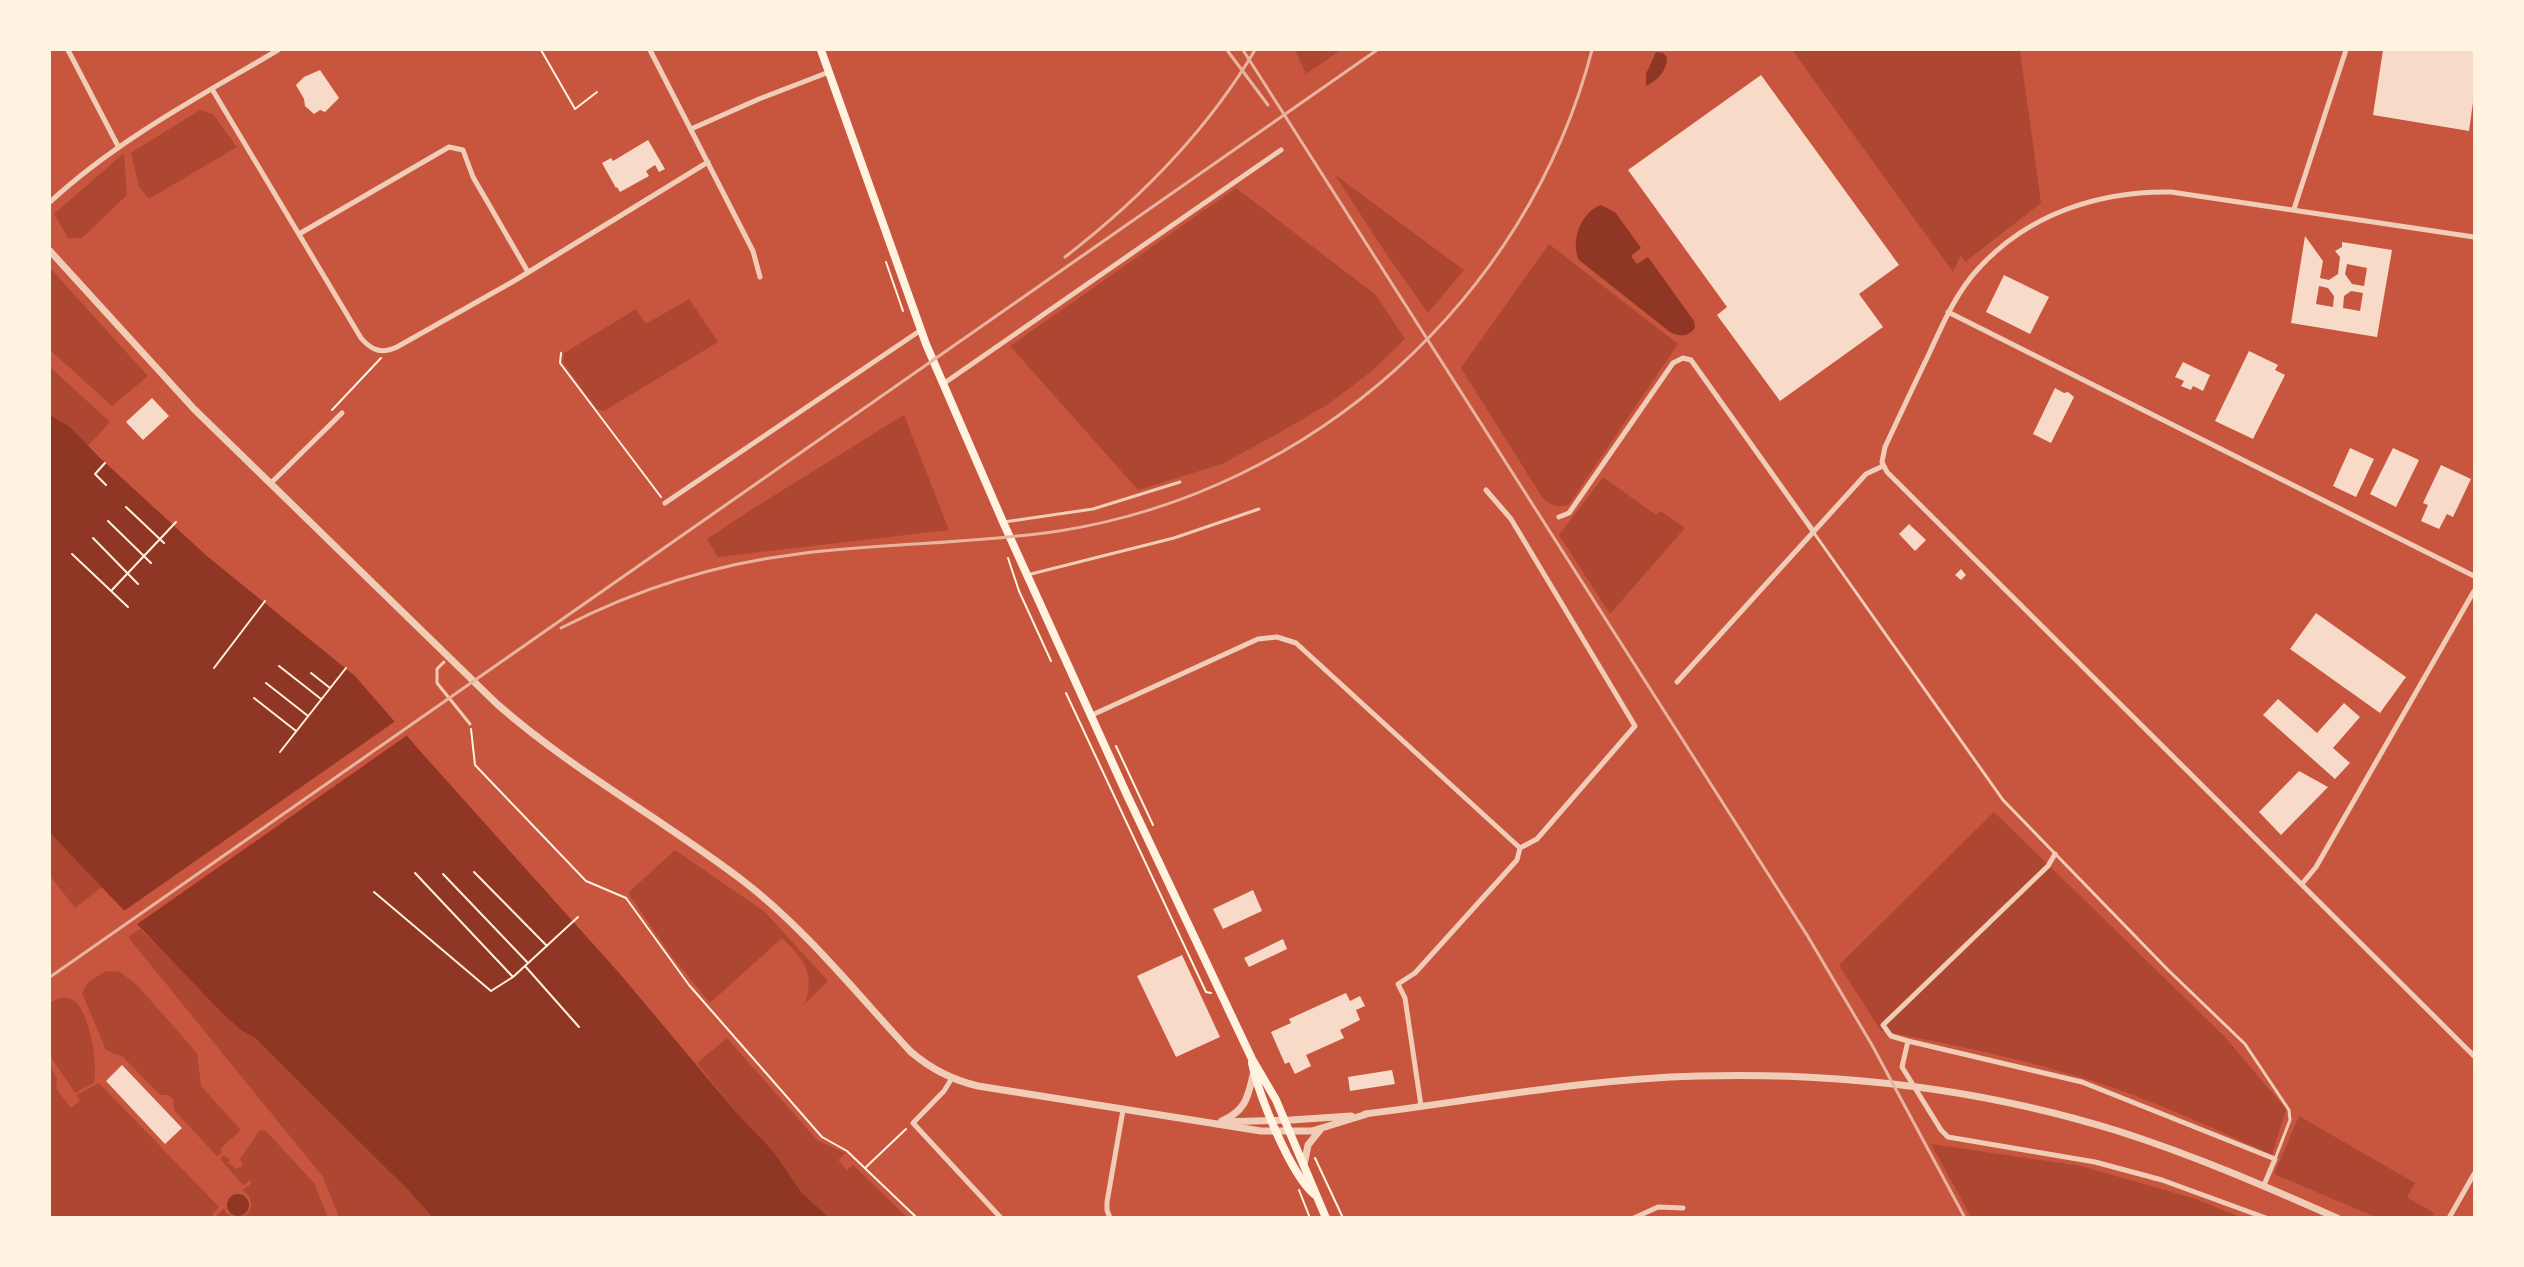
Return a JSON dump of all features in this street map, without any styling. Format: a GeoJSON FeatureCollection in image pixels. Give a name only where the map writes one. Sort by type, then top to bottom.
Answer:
{"type":"FeatureCollection","features":[{"type":"Feature","properties":{"kind":"main road"},"geometry":{"type":"LineString","coordinates":[[821,50],[926,344],[943,384],[1092,716],[1252,1059],[1286,1121],[1326,1218]]}},
{"type":"Feature","properties":{"kind":"main road"},"geometry":{"type":"LineString","coordinates":[[1252,1059],[1254,1071],[1278,1132],[1301,1181],[1315,1196]]}},
{"type":"Feature","properties":{"kind":"street"},"geometry":{"type":"LineString","coordinates":[[68,50],[118,146]]}},
{"type":"Feature","properties":{"kind":"street"},"geometry":{"type":"LineString","coordinates":[[50,202],[76,177],[118,146],[278,50]]}},
{"type":"Feature","properties":{"kind":"street"},"geometry":{"type":"LineString","coordinates":[[650,50],[753,251],[760,277]]}},
{"type":"Feature","properties":{"kind":"street"},"geometry":{"type":"LineString","coordinates":[[2294,209],[2346,50]]}},
{"type":"Feature","properties":{"kind":"street"},"geometry":{"type":"LineString","coordinates":[[692,129],[759,99],[829,72]]}},
{"type":"Feature","properties":{"kind":"street"},"geometry":{"type":"LineString","coordinates":[[212,89],[361,338],[367,345],[381,352],[397,348],[528,272],[708,162]]}},
{"type":"Feature","properties":{"kind":"street"},"geometry":{"type":"LineString","coordinates":[[299,234],[449,147],[463,150],[473,177],[528,272]]}},
{"type":"Feature","properties":{"kind":"street"},"geometry":{"type":"LineString","coordinates":[[943,384],[1281,150]]}},
{"type":"Feature","properties":{"kind":"street"},"geometry":{"type":"LineString","coordinates":[[1882,466],[1885,447],[1948,312],[1978,270],[2013,239],[2051,215],[2083,203],[2116,195],[2145,191],[2171,192],[2475,237]]}},
{"type":"Feature","properties":{"kind":"street"},"geometry":{"type":"LineString","coordinates":[[50,251],[159,372],[270,484],[516,721],[750,886],[789,920],[911,1052],[929,1066],[952,1078],[978,1086],[1250,1131],[1290,1133],[1322,1128],[1367,1114]]}},
{"type":"Feature","properties":{"kind":"street"},"geometry":{"type":"LineString","coordinates":[[1948,312],[2475,576]]}},
{"type":"Feature","properties":{"kind":"street"},"geometry":{"type":"LineString","coordinates":[[665,503],[921,330]]}},
{"type":"Feature","properties":{"kind":"street"},"geometry":{"type":"LineString","coordinates":[[1559,517],[1569,513],[1673,363],[1683,358],[1691,360],[1813,531]]}},
{"type":"Feature","properties":{"kind":"street"},"geometry":{"type":"LineString","coordinates":[[270,484],[342,412]]}},
{"type":"Feature","properties":{"kind":"street"},"geometry":{"type":"LineString","coordinates":[[1677,682],[1866,474],[1882,466]]}},
{"type":"Feature","properties":{"kind":"street"},"geometry":{"type":"LineString","coordinates":[[1882,466],[2475,1056]]}},
{"type":"Feature","properties":{"kind":"street"},"geometry":{"type":"LineString","coordinates":[[1421,1106],[1405,998],[1398,984],[1415,973],[1517,860],[1520,848],[1537,839],[1635,726],[1511,519],[1486,490]]}},
{"type":"Feature","properties":{"kind":"street"},"geometry":{"type":"LineString","coordinates":[[2302,885],[2316,867],[2475,591]]}},
{"type":"Feature","properties":{"kind":"street"},"geometry":{"type":"LineString","coordinates":[[1092,716],[1258,639],[1277,637],[1296,643],[1520,848]]}},
{"type":"Feature","properties":{"kind":"street"},"geometry":{"type":"LineString","coordinates":[[2055,854],[2048,866],[1883,1025],[1891,1036],[1908,1041],[2082,1082],[2275,1159],[2264,1185]]}},
{"type":"Feature","properties":{"kind":"street"},"geometry":{"type":"LineString","coordinates":[[1908,1041],[1902,1067],[1941,1130],[1948,1137],[2095,1162],[2162,1180],[2266,1218]]}},
{"type":"Feature","properties":{"kind":"street"},"geometry":{"type":"LineString","coordinates":[[1220,1122],[1235,1114],[1246,1104],[1254,1071]]}},
{"type":"Feature","properties":{"kind":"street"},"geometry":{"type":"LineString","coordinates":[[1204,1122],[1286,1121],[1367,1114],[1518,1091],[1616,1081],[1696,1076],[1767,1075],[1837,1078],[1940,1091],[2030,1108],[2116,1131],[2182,1153],[2264,1185],[2337,1218]]}},
{"type":"Feature","properties":{"kind":"street"},"geometry":{"type":"LineString","coordinates":[[952,1078],[944,1091],[913,1123],[1002,1218]]}},
{"type":"Feature","properties":{"kind":"street"},"geometry":{"type":"LineString","coordinates":[[1109,1217],[1107,1202],[1123,1110]]}},
{"type":"Feature","properties":{"kind":"street"},"geometry":{"type":"LineString","coordinates":[[1304,1167],[1308,1144],[1322,1128]]}},
{"type":"Feature","properties":{"kind":"street"},"geometry":{"type":"LineString","coordinates":[[2449,1218],[2475,1174]]}},
{"type":"Feature","properties":{"kind":"street"},"geometry":{"type":"LineString","coordinates":[[1634,1218],[1658,1207],[1683,1208]]}},
{"type":"Feature","properties":{"kind":"lane"},"geometry":{"type":"LineString","coordinates":[[1003,522],[1092,509],[1180,482]]}},
{"type":"Feature","properties":{"kind":"lane"},"geometry":{"type":"LineString","coordinates":[[1027,575],[1174,538],[1259,509]]}},
{"type":"Feature","properties":{"kind":"lane"},"geometry":{"type":"LineString","coordinates":[[1813,531],[2003,800],[2167,969],[2245,1044],[2289,1110],[2290,1120],[2275,1159]]}},
{"type":"Feature","properties":{"kind":"lane"},"geometry":{"type":"LineString","coordinates":[[444,662],[437,669],[437,683],[470,724]]}},
{"type":"Feature","properties":{"kind":"path"},"geometry":{"type":"LineString","coordinates":[[541,50],[575,109],[597,92]]}},
{"type":"Feature","properties":{"kind":"path"},"geometry":{"type":"LineString","coordinates":[[335,407],[381,360],[381,352]]}},
{"type":"Feature","properties":{"kind":"path"},"geometry":{"type":"LineString","coordinates":[[561,354],[560,363],[665,503]]}},
{"type":"Feature","properties":{"kind":"path"},"geometry":{"type":"LineString","coordinates":[[105,463],[94,474],[106,485]]}},
{"type":"Feature","properties":{"kind":"path"},"geometry":{"type":"LineString","coordinates":[[126,507],[164,543]]}},
{"type":"Feature","properties":{"kind":"path"},"geometry":{"type":"LineString","coordinates":[[108,521],[150,563]]}},
{"type":"Feature","properties":{"kind":"path"},"geometry":{"type":"LineString","coordinates":[[111,591],[176,522]]}},
{"type":"Feature","properties":{"kind":"path"},"geometry":{"type":"LineString","coordinates":[[93,538],[138,584]]}},
{"type":"Feature","properties":{"kind":"path"},"geometry":{"type":"LineString","coordinates":[[72,554],[128,608]]}},
{"type":"Feature","properties":{"kind":"path"},"geometry":{"type":"LineString","coordinates":[[1019,591],[1051,661]]}},
{"type":"Feature","properties":{"kind":"path"},"geometry":{"type":"LineString","coordinates":[[214,668],[265,601]]}},
{"type":"Feature","properties":{"kind":"path"},"geometry":{"type":"LineString","coordinates":[[279,666],[321,699]]}},
{"type":"Feature","properties":{"kind":"path"},"geometry":{"type":"LineString","coordinates":[[280,752],[346,668]]}},
{"type":"Feature","properties":{"kind":"path"},"geometry":{"type":"LineString","coordinates":[[311,673],[330,688]]}},
{"type":"Feature","properties":{"kind":"path"},"geometry":{"type":"LineString","coordinates":[[266,683],[308,716]]}},
{"type":"Feature","properties":{"kind":"path"},"geometry":{"type":"LineString","coordinates":[[1066,693],[1206,992]]}},
{"type":"Feature","properties":{"kind":"path"},"geometry":{"type":"LineString","coordinates":[[254,699],[296,732]]}},
{"type":"Feature","properties":{"kind":"path"},"geometry":{"type":"LineString","coordinates":[[470,724],[475,765],[586,881],[626,898],[689,985],[822,1137],[847,1150],[916,1218]]}},
{"type":"Feature","properties":{"kind":"path"},"geometry":{"type":"LineString","coordinates":[[474,872],[547,946]]}},
{"type":"Feature","properties":{"kind":"path"},"geometry":{"type":"LineString","coordinates":[[415,873],[513,977]]}},
{"type":"Feature","properties":{"kind":"path"},"geometry":{"type":"LineString","coordinates":[[443,874],[528,963]]}},
{"type":"Feature","properties":{"kind":"path"},"geometry":{"type":"LineString","coordinates":[[374,892],[491,991],[513,977],[578,917]]}},
{"type":"Feature","properties":{"kind":"path"},"geometry":{"type":"LineString","coordinates":[[525,966],[579,1027]]}},
{"type":"Feature","properties":{"kind":"path"},"geometry":{"type":"LineString","coordinates":[[864,1168],[913,1123]]}},
{"type":"Feature","properties":{"kind":"path"},"geometry":{"type":"LineString","coordinates":[[1314,1148],[1315,1159],[1343,1218]]}},
{"type":"Feature","properties":{"kind":"path"},"geometry":{"type":"LineString","coordinates":[[1298,1192],[1310,1218]]}},
{"type":"Feature","properties":{"kind":"shaded area"},"geometry":{"type":"Polygon","coordinates":[[[1295,50],[1341,50],[1306,74],[1295,50]]]}},
{"type":"Feature","properties":{"kind":"shaded area"},"geometry":{"type":"Polygon","coordinates":[[[1792,50],[2020,50],[2041,203],[1965,262],[1961,255],[1953,272],[1792,50]]]}},
{"type":"Feature","properties":{"kind":"shaded area"},"geometry":{"type":"Polygon","coordinates":[[[1656,52],[1663,53],[1667,57],[1664,71],[1646,86],[1646,74],[1656,52]]]}},
{"type":"Feature","properties":{"kind":"shaded area"},"geometry":{"type":"Polygon","coordinates":[[[200,110],[213,114],[237,147],[149,199],[139,187],[131,153],[200,110]]]}},
{"type":"Feature","properties":{"kind":"shaded area"},"geometry":{"type":"Polygon","coordinates":[[[124,153],[127,195],[82,238],[68,238],[54,214],[124,153]]]}},
{"type":"Feature","properties":{"kind":"shaded area"},"geometry":{"type":"Polygon","coordinates":[[[1335,175],[1464,270],[1428,313],[1383,249],[1335,175]]]}},
{"type":"Feature","properties":{"kind":"shaded area"},"geometry":{"type":"Polygon","coordinates":[[[1236,188],[1376,295],[1405,339],[1372,371],[1327,405],[1275,435],[1222,464],[1138,490],[1010,346],[1236,188]]]}},
{"type":"Feature","properties":{"kind":"shaded area"},"geometry":{"type":"Polygon","coordinates":[[[1601,205],[1615,212],[1641,248],[1631,256],[1637,264],[1648,257],[1694,321],[1695,328],[1690,333],[1677,335],[1670,332],[1579,260],[1576,244],[1579,228],[1588,214],[1601,205]]]}},
{"type":"Feature","properties":{"kind":"shaded area"},"geometry":{"type":"Polygon","coordinates":[[[1549,244],[1678,344],[1569,504],[1561,506],[1551,504],[1542,497],[1461,368],[1549,244]]]}},
{"type":"Feature","properties":{"kind":"shaded area"},"geometry":{"type":"Polygon","coordinates":[[[50,268],[148,376],[112,406],[50,350],[50,268]]]}},
{"type":"Feature","properties":{"kind":"shaded area"},"geometry":{"type":"Polygon","coordinates":[[[689,299],[718,342],[604,411],[597,409],[563,363],[564,353],[636,309],[646,324],[689,299]]]}},
{"type":"Feature","properties":{"kind":"shaded area"},"geometry":{"type":"Polygon","coordinates":[[[50,367],[110,422],[88,446],[70,427],[50,415],[50,367]]]}},
{"type":"Feature","properties":{"kind":"shaded area"},"geometry":{"type":"Polygon","coordinates":[[[50,415],[70,427],[99,457],[208,557],[355,676],[620,974],[735,1111],[773,1151],[802,1193],[828,1217],[432,1217],[408,1190],[255,1038],[241,1030],[222,1013],[50,833],[50,415]]]}},
{"type":"Feature","properties":{"kind":"shaded area"},"geometry":{"type":"Polygon","coordinates":[[[904,415],[949,530],[718,557],[707,539],[904,415]]]}},
{"type":"Feature","properties":{"kind":"shaded area"},"geometry":{"type":"Polygon","coordinates":[[[1603,477],[1656,515],[1660,511],[1685,528],[1610,614],[1559,535],[1603,477]]]}},
{"type":"Feature","properties":{"kind":"shaded area"},"geometry":{"type":"Polygon","coordinates":[[[1994,812],[2225,1037],[2286,1109],[2272,1155],[2160,1105],[2090,1080],[1987,1052],[1881,1031],[1839,965],[1994,812]]]}},
{"type":"Feature","properties":{"kind":"shaded area"},"geometry":{"type":"Polygon","coordinates":[[[50,833],[102,887],[75,908],[50,876],[50,833]]]}},
{"type":"Feature","properties":{"kind":"shaded area"},"geometry":{"type":"Polygon","coordinates":[[[675,850],[765,912],[828,981],[804,1005],[809,985],[806,968],[782,938],[710,1003],[670,954],[628,893],[675,850]]]}},
{"type":"Feature","properties":{"kind":"shaded area"},"geometry":{"type":"Polygon","coordinates":[[[140,929],[222,1013],[255,1038],[408,1190],[432,1217],[339,1217],[323,1177],[128,937],[140,929]]]}},
{"type":"Feature","properties":{"kind":"shaded area"},"geometry":{"type":"Polygon","coordinates":[[[106,971],[120,972],[136,984],[197,1053],[201,1086],[241,1130],[220,1149],[222,1152],[217,1156],[174,1110],[173,1099],[167,1095],[160,1095],[123,1057],[106,1050],[82,993],[88,982],[106,971]]]}},
{"type":"Feature","properties":{"kind":"shaded area"},"geometry":{"type":"Polygon","coordinates":[[[59,998],[70,998],[79,1006],[88,1026],[94,1051],[94,1083],[75,1093],[50,1056],[50,1003],[59,998]]]}},
{"type":"Feature","properties":{"kind":"shaded area"},"geometry":{"type":"Polygon","coordinates":[[[727,1038],[818,1141],[845,1153],[838,1160],[847,1170],[853,1165],[907,1217],[828,1217],[802,1193],[773,1151],[735,1111],[697,1063],[727,1038]]]}},
{"type":"Feature","properties":{"kind":"shaded area"},"geometry":{"type":"Polygon","coordinates":[[[50,1066],[57,1078],[56,1088],[71,1108],[80,1101],[76,1095],[99,1083],[219,1207],[212,1215],[215,1217],[50,1217],[50,1066]]]}},
{"type":"Feature","properties":{"kind":"shaded area"},"geometry":{"type":"Polygon","coordinates":[[[2299,1116],[2415,1183],[2407,1197],[2434,1213],[2431,1217],[2375,1217],[2274,1174],[2299,1116]]]}},
{"type":"Feature","properties":{"kind":"shaded area"},"geometry":{"type":"Polygon","coordinates":[[[260,1130],[266,1131],[314,1183],[328,1217],[242,1217],[248,1214],[251,1208],[249,1196],[242,1190],[251,1184],[251,1180],[243,1185],[220,1159],[224,1155],[230,1160],[228,1163],[236,1169],[243,1166],[240,1159],[260,1130]]]}},
{"type":"Feature","properties":{"kind":"shaded area"},"geometry":{"type":"Polygon","coordinates":[[[1931,1144],[2081,1166],[2196,1199],[2240,1217],[1971,1217],[1931,1144]]]}},
{"type":"Feature","properties":{"kind":"shaded area"},"geometry":{"type":"Polygon","coordinates":[[[238,1194],[246,1197],[249,1205],[246,1213],[238,1216],[230,1213],[227,1205],[230,1197],[238,1194]]]}},
{"type":"Feature","properties":{"kind":"shaded area"},"geometry":{"type":"Polygon","coordinates":[[[224,1208],[226,1213],[233,1217],[215,1217],[224,1208]]]}},
{"type":"Feature","properties":{"kind":"pier"},"geometry":{"type":"Polygon","coordinates":[[[397,720],[409,734],[133,927],[121,913],[397,720]]]}},
{"type":"Feature","properties":{"kind":"building"},"geometry":{"type":"Polygon","coordinates":[[[2383,50],[2474,50],[2474,95],[2469,131],[2373,115],[2383,50]]]}},
{"type":"Feature","properties":{"kind":"building"},"geometry":{"type":"Polygon","coordinates":[[[320,70],[339,98],[325,112],[320,110],[314,114],[305,106],[304,99],[296,85],[304,77],[320,70]]]}},
{"type":"Feature","properties":{"kind":"building"},"geometry":{"type":"Polygon","coordinates":[[[1761,75],[1899,265],[1859,294],[1883,327],[1780,401],[1717,315],[1727,307],[1628,170],[1761,75]]]}},
{"type":"Feature","properties":{"kind":"building"},"geometry":{"type":"Polygon","coordinates":[[[648,140],[665,169],[659,172],[655,165],[646,171],[649,176],[620,192],[602,163],[611,158],[613,161],[648,140]]]}},
{"type":"Feature","properties":{"kind":"building"},"geometry":{"type":"Polygon","coordinates":[[[2305,236],[2323,261],[2320,278],[2329,280],[2338,274],[2340,257],[2335,251],[2342,247],[2342,242],[2392,250],[2377,337],[2291,323],[2305,236]],[[2347,264],[2345,274],[2352,284],[2364,286],[2367,268],[2347,264]],[[2319,286],[2316,304],[2333,307],[2334,296],[2328,288],[2319,286]],[[2351,291],[2344,296],[2343,308],[2360,311],[2363,293],[2351,291]]]}},
{"type":"Feature","properties":{"kind":"building"},"geometry":{"type":"Polygon","coordinates":[[[2004,275],[2049,297],[2030,334],[1986,312],[2004,275]]]}},
{"type":"Feature","properties":{"kind":"building"},"geometry":{"type":"Polygon","coordinates":[[[2249,351],[2278,365],[2275,370],[2285,375],[2253,439],[2215,421],[2249,351]]]}},
{"type":"Feature","properties":{"kind":"building"},"geometry":{"type":"Polygon","coordinates":[[[2183,362],[2210,375],[2203,391],[2193,386],[2191,390],[2181,386],[2184,381],[2175,377],[2183,362]]]}},
{"type":"Feature","properties":{"kind":"building"},"geometry":{"type":"Polygon","coordinates":[[[2055,388],[2064,393],[2068,392],[2074,397],[2051,443],[2033,434],[2055,388]]]}},
{"type":"Feature","properties":{"kind":"building"},"geometry":{"type":"Polygon","coordinates":[[[152,398],[169,416],[143,440],[126,422],[152,398]]]}},
{"type":"Feature","properties":{"kind":"building"},"geometry":{"type":"Polygon","coordinates":[[[2350,448],[2374,459],[2356,497],[2333,486],[2350,448]]]}},
{"type":"Feature","properties":{"kind":"building"},"geometry":{"type":"Polygon","coordinates":[[[2393,448],[2419,460],[2396,507],[2370,494],[2393,448]]]}},
{"type":"Feature","properties":{"kind":"building"},"geometry":{"type":"Polygon","coordinates":[[[2441,465],[2471,479],[2453,517],[2447,514],[2439,529],[2421,521],[2428,505],[2423,503],[2441,465]]]}},
{"type":"Feature","properties":{"kind":"building"},"geometry":{"type":"Polygon","coordinates":[[[1909,524],[1926,540],[1915,551],[1899,534],[1909,524]]]}},
{"type":"Feature","properties":{"kind":"building"},"geometry":{"type":"Polygon","coordinates":[[[1961,569],[1966,575],[1961,580],[1955,575],[1961,569]]]}},
{"type":"Feature","properties":{"kind":"building"},"geometry":{"type":"Polygon","coordinates":[[[2316,613],[2406,677],[2380,713],[2290,649],[2316,613]]]}},
{"type":"Feature","properties":{"kind":"building"},"geometry":{"type":"Polygon","coordinates":[[[2278,699],[2317,733],[2344,703],[2360,717],[2333,748],[2350,763],[2335,779],[2263,715],[2278,699]]]}},
{"type":"Feature","properties":{"kind":"building"},"geometry":{"type":"Polygon","coordinates":[[[2299,771],[2328,787],[2281,835],[2259,812],[2299,771]]]}},
{"type":"Feature","properties":{"kind":"building"},"geometry":{"type":"Polygon","coordinates":[[[1253,890],[1262,911],[1223,929],[1213,909],[1253,890]]]}},
{"type":"Feature","properties":{"kind":"building"},"geometry":{"type":"Polygon","coordinates":[[[1283,939],[1287,949],[1249,967],[1244,958],[1283,939]]]}},
{"type":"Feature","properties":{"kind":"building"},"geometry":{"type":"Polygon","coordinates":[[[1182,955],[1220,1037],[1176,1057],[1137,976],[1182,955]]]}},
{"type":"Feature","properties":{"kind":"building"},"geometry":{"type":"Polygon","coordinates":[[[1346,993],[1350,1001],[1360,996],[1365,1006],[1356,1010],[1360,1020],[1340,1030],[1344,1038],[1306,1055],[1311,1066],[1295,1074],[1289,1062],[1285,1064],[1271,1032],[1291,1023],[1289,1019],[1346,993]]]}},
{"type":"Feature","properties":{"kind":"building"},"geometry":{"type":"Polygon","coordinates":[[[122,1065],[182,1128],[165,1144],[106,1081],[122,1065]]]}},
{"type":"Feature","properties":{"kind":"building"},"geometry":{"type":"Polygon","coordinates":[[[1392,1070],[1395,1084],[1350,1091],[1348,1077],[1392,1070]]]}},
{"type":"Feature","properties":{"kind":"railway"},"geometry":{"type":"LineString","coordinates":[[1227,50],[1268,105]]}},
{"type":"Feature","properties":{"kind":"railway"},"geometry":{"type":"LineString","coordinates":[[1243,50],[1807,935],[1872,1045],[1965,1218]]}},
{"type":"Feature","properties":{"kind":"railway"},"geometry":{"type":"LineString","coordinates":[[1065,257],[1120,212],[1194,136],[1236,80],[1255,50]]}},
{"type":"Feature","properties":{"kind":"railway"},"geometry":{"type":"LineString","coordinates":[[50,977],[1377,50]]}},
{"type":"Feature","properties":{"kind":"railway"},"geometry":{"type":"LineString","coordinates":[[561,628],[647,591],[736,564],[830,550],[994,539],[1059,531],[1152,509],[1240,474],[1322,427],[1396,369],[1462,301],[1517,225],[1561,141],[1592,50]]}}]}
